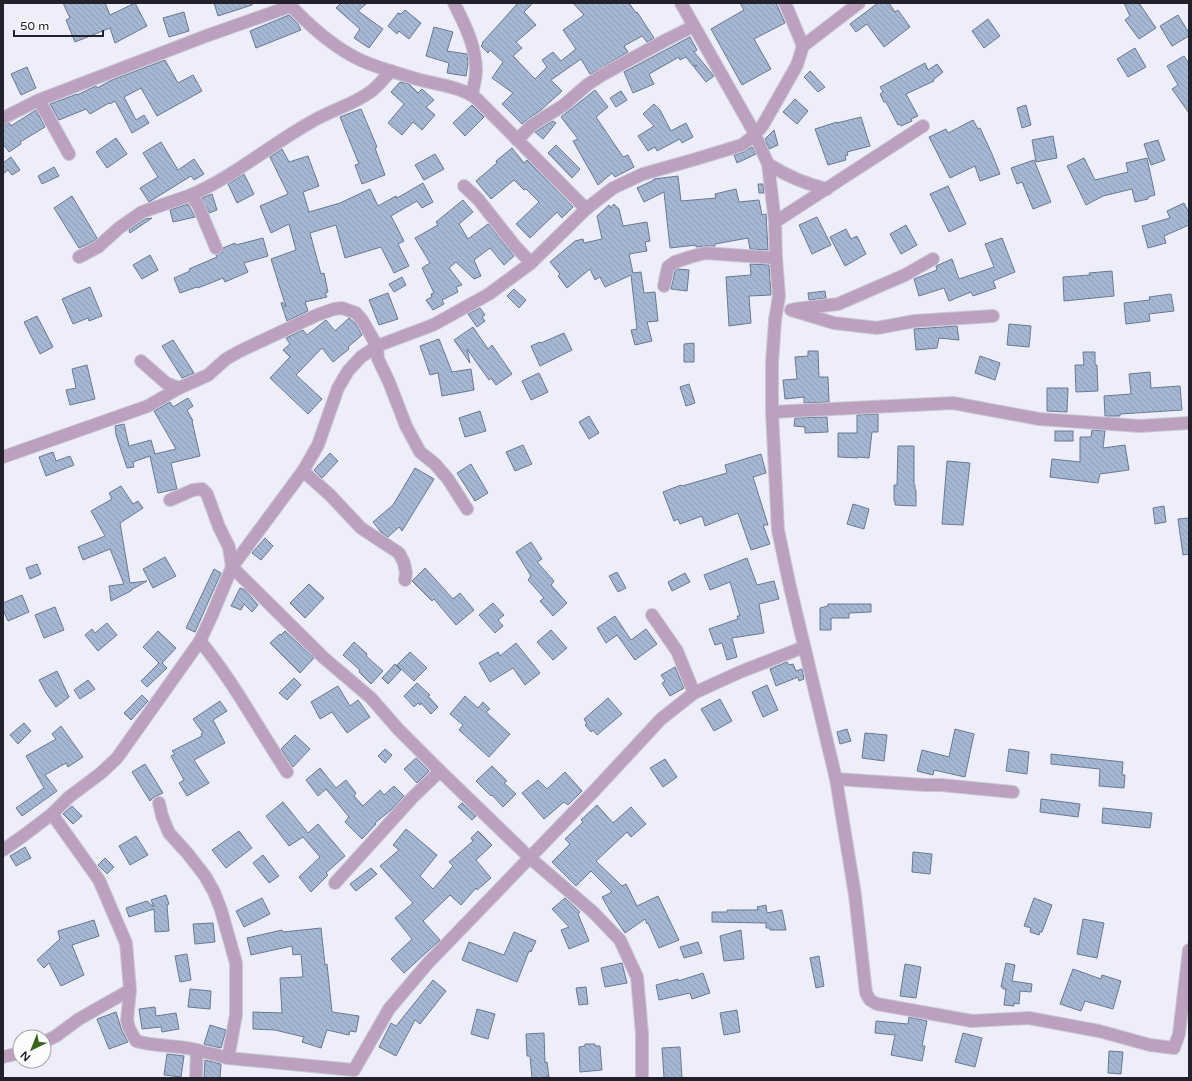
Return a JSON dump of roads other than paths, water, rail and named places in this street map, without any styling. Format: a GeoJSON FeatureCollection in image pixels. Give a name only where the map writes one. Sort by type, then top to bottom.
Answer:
{"type":"FeatureCollection","features":[{"type":"Feature","properties":{"kind":"street"},"geometry":{"type":"LineString","coordinates":[[454,3],[467,29],[474,52],[476,72],[472,95]]}},
{"type":"Feature","properties":{"kind":"street"},"geometry":{"type":"LineString","coordinates":[[681,3],[754,134],[768,164],[775,222],[779,296],[772,363],[772,412],[778,530],[804,647],[836,779],[855,895],[866,993],[870,1000],[877,1004],[972,1021],[1029,1018],[1174,1048],[1179,1034],[1189,950]]}},
{"type":"Feature","properties":{"kind":"street"},"geometry":{"type":"LineString","coordinates":[[785,3],[803,46]]}},
{"type":"Feature","properties":{"kind":"street"},"geometry":{"type":"LineString","coordinates":[[3,850],[52,814],[69,797],[101,773],[117,758],[200,641],[232,567],[303,471],[318,445],[338,388],[348,371],[360,357],[377,346],[433,326],[489,294],[531,263],[586,209],[613,188],[643,174],[742,145],[760,129],[764,123],[797,65],[803,46],[859,3]]}},
{"type":"Feature","properties":{"kind":"street"},"geometry":{"type":"LineString","coordinates":[[3,118],[39,100],[289,4],[310,24],[348,54],[376,66],[419,80],[468,92],[586,209]]}},
{"type":"Feature","properties":{"kind":"street"},"geometry":{"type":"LineString","coordinates":[[517,140],[532,126],[564,105],[587,85],[602,75],[694,26]]}},
{"type":"Feature","properties":{"kind":"street"},"geometry":{"type":"LineString","coordinates":[[79,257],[98,247],[119,228],[142,212],[207,188],[241,168],[313,121],[361,98],[371,92],[391,71]]}},
{"type":"Feature","properties":{"kind":"street"},"geometry":{"type":"LineString","coordinates":[[39,100],[69,154]]}},
{"type":"Feature","properties":{"kind":"street"},"geometry":{"type":"LineString","coordinates":[[775,222],[923,126]]}},
{"type":"Feature","properties":{"kind":"street"},"geometry":{"type":"LineString","coordinates":[[768,164],[788,176],[809,185],[827,189]]}},
{"type":"Feature","properties":{"kind":"street"},"geometry":{"type":"LineString","coordinates":[[464,186],[478,199],[514,246],[531,263]]}},
{"type":"Feature","properties":{"kind":"street"},"geometry":{"type":"LineString","coordinates":[[191,195],[198,205],[216,248]]}},
{"type":"Feature","properties":{"kind":"street"},"geometry":{"type":"LineString","coordinates":[[664,286],[668,267],[675,262],[705,253],[776,258]]}},
{"type":"Feature","properties":{"kind":"street"},"geometry":{"type":"LineString","coordinates":[[790,310],[838,304],[905,275],[933,259]]}},
{"type":"Feature","properties":{"kind":"street"},"geometry":{"type":"LineString","coordinates":[[779,296],[790,310],[834,323],[877,328],[915,321],[993,316]]}},
{"type":"Feature","properties":{"kind":"street"},"geometry":{"type":"LineString","coordinates":[[3,457],[148,406],[179,388],[208,375],[226,359],[240,351],[318,315],[334,309],[342,308],[356,313],[362,320],[377,346],[378,359],[389,382],[406,426],[420,452],[436,464],[448,479],[467,509]]}},
{"type":"Feature","properties":{"kind":"street"},"geometry":{"type":"LineString","coordinates":[[141,361],[166,382],[179,388]]}},
{"type":"Feature","properties":{"kind":"street"},"geometry":{"type":"LineString","coordinates":[[772,412],[952,403],[1039,419],[1140,426],[1189,423]]}},
{"type":"Feature","properties":{"kind":"street"},"geometry":{"type":"LineString","coordinates":[[303,471],[330,495],[362,528],[398,553],[404,562],[406,573],[405,580]]}},
{"type":"Feature","properties":{"kind":"street"},"geometry":{"type":"LineString","coordinates":[[170,500],[193,490],[202,489],[207,494],[219,527],[229,547],[232,567],[324,658],[371,698],[398,729],[530,858],[593,912],[620,940],[637,977],[642,1033],[642,1078]]}},
{"type":"Feature","properties":{"kind":"street"},"geometry":{"type":"LineString","coordinates":[[652,614],[677,651],[694,693]]}},
{"type":"Feature","properties":{"kind":"street"},"geometry":{"type":"LineString","coordinates":[[200,641],[217,662],[262,734],[288,772]]}},
{"type":"Feature","properties":{"kind":"street"},"geometry":{"type":"LineString","coordinates":[[52,814],[99,880],[126,943],[130,990],[127,1020],[129,1028],[136,1040],[149,1045],[184,1047],[228,1058],[354,1070],[389,1009],[428,963],[530,858],[661,719],[694,693],[740,672],[804,647]]}},
{"type":"Feature","properties":{"kind":"street"},"geometry":{"type":"LineString","coordinates":[[335,883],[412,798],[440,771]]}},
{"type":"Feature","properties":{"kind":"street"},"geometry":{"type":"LineString","coordinates":[[836,779],[941,785],[1013,792]]}},
{"type":"Feature","properties":{"kind":"street"},"geometry":{"type":"LineString","coordinates":[[159,803],[162,816],[169,833],[201,870],[214,892],[221,910],[236,963],[236,1015],[228,1058]]}},
{"type":"Feature","properties":{"kind":"street"},"geometry":{"type":"LineString","coordinates":[[52,1038],[79,1019],[130,990]]}},
{"type":"Feature","properties":{"kind":"street"},"geometry":{"type":"LineString","coordinates":[[196,1050],[196,1078]]}}]}
